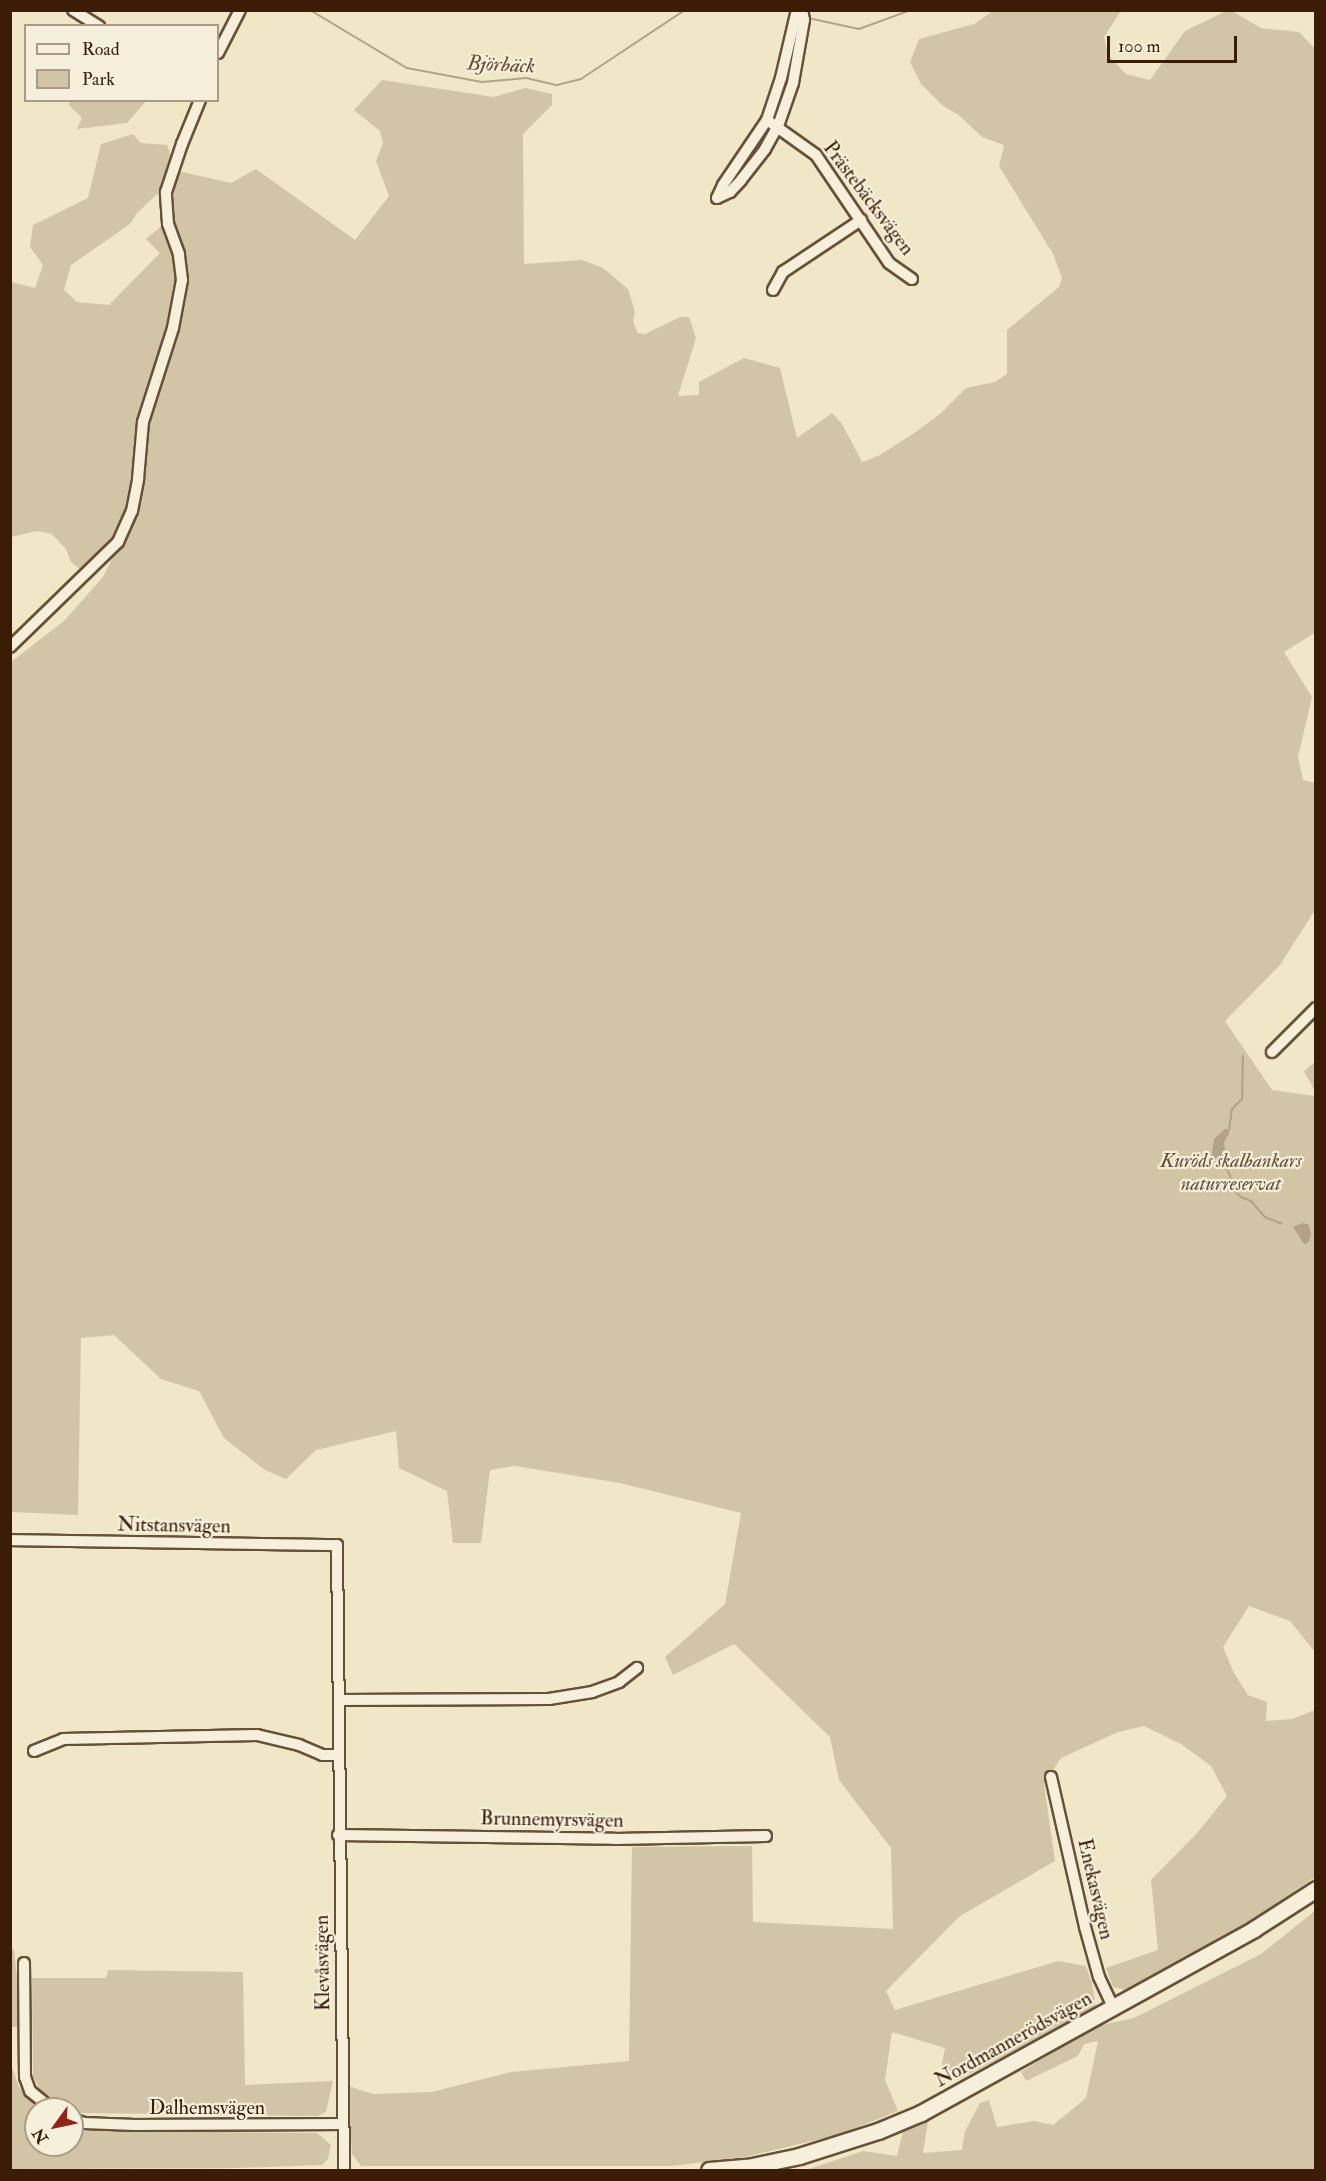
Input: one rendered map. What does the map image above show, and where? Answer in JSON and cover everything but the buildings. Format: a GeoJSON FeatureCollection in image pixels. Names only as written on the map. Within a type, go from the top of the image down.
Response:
{"type":"FeatureCollection","features":[{"type":"Feature","properties":{"kind":"main road","name":"Nordmannerödsvägen"},"geometry":{"type":"LineString","coordinates":[[709,2170],[747,2167],[800,2156],[878,2131],[962,2092],[1254,1929],[1316,1889]]}},
{"type":"Feature","properties":{"kind":"street"},"geometry":{"type":"LineString","coordinates":[[74,10],[96,24]]}},
{"type":"Feature","properties":{"kind":"street"},"geometry":{"type":"LineString","coordinates":[[219,51],[240,10]]}},
{"type":"Feature","properties":{"kind":"street"},"geometry":{"type":"LineString","coordinates":[[797,10],[781,78],[767,120],[723,185],[717,198],[730,192],[741,180],[778,126],[793,83],[804,20],[802,10]]}},
{"type":"Feature","properties":{"kind":"street"},"geometry":{"type":"LineString","coordinates":[[10,647],[118,542],[132,511],[138,478],[143,422],[173,328],[182,280],[180,254],[168,224],[166,192],[199,102]]}},
{"type":"Feature","properties":{"kind":"street","name":"Prästebäcksvägen"},"geometry":{"type":"LineString","coordinates":[[767,120],[816,155],[890,263],[912,279]]}},
{"type":"Feature","properties":{"kind":"street"},"geometry":{"type":"LineString","coordinates":[[773,290],[783,272],[861,220]]}},
{"type":"Feature","properties":{"kind":"street"},"geometry":{"type":"LineString","coordinates":[[1272,1052],[1316,1008]]}},
{"type":"Feature","properties":{"kind":"street","name":"Nitstansvägen"},"geometry":{"type":"LineString","coordinates":[[10,1540],[337,1545]]}},
{"type":"Feature","properties":{"kind":"street","name":"Klevåsvägen"},"geometry":{"type":"LineString","coordinates":[[337,1545],[340,1700],[338,1835],[344,2170]]}},
{"type":"Feature","properties":{"kind":"street"},"geometry":{"type":"LineString","coordinates":[[340,1700],[549,1699],[592,1692],[619,1682],[637,1668]]}},
{"type":"Feature","properties":{"kind":"street"},"geometry":{"type":"LineString","coordinates":[[34,1751],[63,1738],[257,1735],[299,1746],[322,1755],[338,1755]]}},
{"type":"Feature","properties":{"kind":"street","name":"Enekasvägen"},"geometry":{"type":"LineString","coordinates":[[1052,1777],[1085,1927],[1099,1977],[1113,2007]]}},
{"type":"Feature","properties":{"kind":"street","name":"Brunnemyrsvägen"},"geometry":{"type":"LineString","coordinates":[[338,1835],[615,1839],[766,1836]]}},
{"type":"Feature","properties":{"kind":"street"},"geometry":{"type":"LineString","coordinates":[[24,1963],[25,2077],[30,2091],[37,2097]]}},
{"type":"Feature","properties":{"kind":"street","name":"Dalhemsvägen"},"geometry":{"type":"LineString","coordinates":[[84,2123],[135,2125],[342,2124]]}},
{"type":"Feature","properties":{"kind":"green space","name":"Kuröds skalbankars naturreservat"},"geometry":{"type":"Polygon","coordinates":[[[993,11],[1121,11],[1104,37],[1108,55],[1126,74],[1150,80],[1185,31],[1226,11],[1232,11],[1261,28],[1299,32],[1316,50],[1316,632],[1284,652],[1312,697],[1298,757],[1303,780],[1315,783],[1315,910],[1280,965],[1225,1021],[1272,1090],[1315,1096],[1315,1652],[1290,1621],[1249,1606],[1223,1647],[1234,1673],[1248,1695],[1267,1702],[1266,1721],[1292,1719],[1315,1710],[1315,1877],[1239,1929],[1126,1990],[1113,1987],[1106,1968],[1158,1950],[1151,1880],[1198,1832],[1227,1796],[1211,1766],[1181,1744],[1144,1726],[1118,1732],[1061,1758],[1044,1784],[1055,1861],[960,1916],[886,1991],[895,2010],[1058,1961],[1086,1966],[1096,2008],[958,2080],[941,2069],[945,2048],[892,2032],[885,2080],[898,2111],[841,2134],[745,2157],[672,2166],[361,2166],[352,2154],[348,2086],[373,2094],[432,2092],[511,2072],[629,2061],[632,1847],[752,1846],[753,1922],[893,1929],[891,1848],[839,1780],[830,1737],[734,1644],[673,1675],[665,1657],[725,1604],[741,1513],[620,1483],[515,1466],[490,1470],[481,1543],[453,1543],[447,1491],[399,1468],[396,1431],[316,1450],[286,1479],[265,1470],[224,1438],[199,1391],[161,1379],[114,1335],[81,1338],[78,1515],[11,1512],[11,662],[64,621],[103,577],[119,545],[143,480],[148,423],[177,329],[187,282],[184,253],[172,224],[169,203],[178,171],[231,183],[256,169],[355,240],[389,196],[376,161],[383,143],[380,131],[354,110],[382,80],[494,97],[525,88],[552,94],[552,105],[523,134],[524,264],[582,260],[603,268],[628,289],[635,312],[633,322],[638,333],[645,334],[680,317],[689,317],[696,338],[678,396],[699,395],[699,382],[744,358],[780,368],[797,438],[832,413],[842,424],[862,462],[880,455],[917,431],[941,413],[966,388],[995,382],[1007,374],[1007,330],[1059,287],[1062,278],[1053,254],[999,166],[1004,145],[982,137],[960,116],[942,105],[921,84],[910,62],[919,39],[974,24],[993,11]]]}},
{"type":"Feature","properties":{"kind":"green space"},"geometry":{"type":"Polygon","coordinates":[[[70,102],[145,102],[127,123],[77,129],[82,118],[69,105],[70,102]]]}},
{"type":"Feature","properties":{"kind":"green space"},"geometry":{"type":"Polygon","coordinates":[[[133,134],[141,143],[167,145],[171,156],[157,194],[137,213],[130,224],[71,265],[64,290],[77,302],[109,305],[160,253],[146,239],[163,225],[172,249],[178,284],[174,307],[138,423],[129,501],[110,543],[82,571],[71,562],[66,549],[52,534],[37,531],[11,537],[11,282],[35,288],[43,265],[30,247],[33,225],[88,198],[101,144],[133,134]]]}},
{"type":"Feature","properties":{"kind":"green space"},"geometry":{"type":"Polygon","coordinates":[[[1315,1062],[1315,1091],[1304,1071],[1315,1062]]]}},
{"type":"Feature","properties":{"kind":"green space"},"geometry":{"type":"Polygon","coordinates":[[[1315,1911],[1315,2170],[806,2170],[863,2151],[897,2156],[903,2131],[928,2121],[923,2153],[962,2150],[965,2131],[980,2103],[989,2100],[997,2127],[1034,2121],[1053,2125],[1086,2098],[1098,2041],[1084,2044],[1078,2056],[1026,2081],[1021,2072],[1096,2026],[1134,2018],[1261,1954],[1315,1911]]]}},
{"type":"Feature","properties":{"kind":"green space"},"geometry":{"type":"Polygon","coordinates":[[[11,1949],[14,1950],[17,1978],[18,2027],[11,2027],[11,1949]]]}},
{"type":"Feature","properties":{"kind":"green space"},"geometry":{"type":"Polygon","coordinates":[[[108,1970],[243,1972],[245,2085],[333,2081],[326,2112],[318,2116],[84,2113],[84,2097],[50,2097],[40,2090],[33,2076],[32,1978],[106,1978],[108,1970]]]}},
{"type":"Feature","properties":{"kind":"green space"},"geometry":{"type":"Polygon","coordinates":[[[11,2064],[19,2087],[28,2097],[24,2097],[24,2157],[84,2157],[84,2128],[110,2131],[317,2133],[331,2145],[328,2159],[322,2165],[237,2168],[11,2169],[11,2064]]]}},
{"type":"Feature","properties":{"kind":"shaded area"},"geometry":{"type":"Polygon","coordinates":[[[1225,1129],[1229,1130],[1224,1142],[1226,1162],[1219,1163],[1212,1155],[1214,1139],[1225,1129]]]}},
{"type":"Feature","properties":{"kind":"shaded area"},"geometry":{"type":"Polygon","coordinates":[[[1303,1223],[1309,1225],[1311,1235],[1308,1243],[1304,1244],[1293,1227],[1303,1223]]]}},
{"type":"Feature","properties":{"kind":"waterway","name":"Björbäck"},"geometry":{"type":"LineString","coordinates":[[310,10],[407,68],[482,82],[526,78],[557,85],[581,79],[685,10]]}},
{"type":"Feature","properties":{"kind":"waterway","name":"Björbäck"},"geometry":{"type":"LineString","coordinates":[[808,18],[859,29],[911,10]]}},
{"type":"Feature","properties":{"kind":"waterway"},"geometry":{"type":"LineString","coordinates":[[1229,1130],[1232,1109],[1242,1099],[1243,1056]]}},
{"type":"Feature","properties":{"kind":"waterway"},"geometry":{"type":"LineString","coordinates":[[1223,1163],[1230,1175],[1231,1187],[1241,1197],[1251,1201],[1265,1217],[1282,1224]]}}]}
